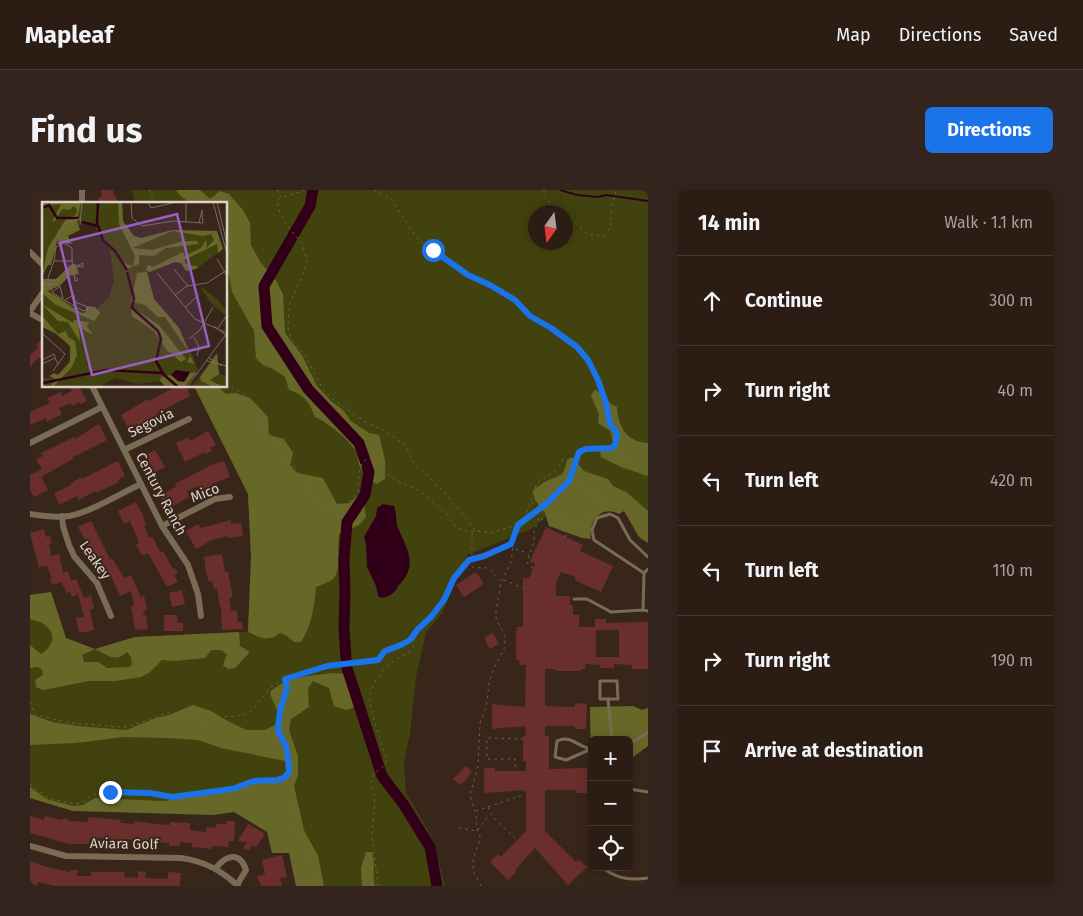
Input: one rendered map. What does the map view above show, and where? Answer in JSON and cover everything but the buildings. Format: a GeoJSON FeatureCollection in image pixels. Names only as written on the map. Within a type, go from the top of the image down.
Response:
{"type":"FeatureCollection","features":[{"type":"Feature","properties":{"kind":"street"},"geometry":{"type":"LineString","coordinates":[[30,252],[42,264]]}},
{"type":"Feature","properties":{"kind":"street"},"geometry":{"type":"LineString","coordinates":[[42,294],[30,312],[42,320]]}},
{"type":"Feature","properties":{"kind":"street","name":"Century Ranch"},"geometry":{"type":"LineString","coordinates":[[93,388],[162,526],[188,565],[198,594],[201,616]]}},
{"type":"Feature","properties":{"kind":"street"},"geometry":{"type":"LineString","coordinates":[[30,443],[102,407]]}},
{"type":"Feature","properties":{"kind":"street","name":"Segovia"},"geometry":{"type":"LineString","coordinates":[[124,450],[189,419]]}},
{"type":"Feature","properties":{"kind":"street"},"geometry":{"type":"LineString","coordinates":[[30,514],[69,516],[141,484]]}},
{"type":"Feature","properties":{"kind":"street","name":"Mico"},"geometry":{"type":"LineString","coordinates":[[162,526],[215,499],[230,497]]}},
{"type":"Feature","properties":{"kind":"street","name":"Leakey"},"geometry":{"type":"LineString","coordinates":[[62,516],[63,526],[74,556],[97,583],[111,616]]}},
{"type":"Feature","properties":{"kind":"street","name":"Aviara Golf"},"geometry":{"type":"LineString","coordinates":[[30,846],[66,856],[181,858],[197,860],[216,868],[238,885],[246,870],[244,864],[238,858],[231,857],[224,859],[216,868]]}},
{"type":"Feature","properties":{"kind":"lane"},"geometry":{"type":"LineString","coordinates":[[644,573],[594,540],[592,530],[597,518],[609,514],[618,518],[630,540],[648,557]]}},
{"type":"Feature","properties":{"kind":"lane"},"geometry":{"type":"LineString","coordinates":[[643,610],[644,573],[648,569]]}},
{"type":"Feature","properties":{"kind":"lane"},"geometry":{"type":"LineString","coordinates":[[574,599],[587,599],[610,612],[648,611]]}},
{"type":"Feature","properties":{"kind":"lane"},"geometry":{"type":"LineString","coordinates":[[600,680],[617,681],[618,699],[608,699],[600,699],[600,680]]}},
{"type":"Feature","properties":{"kind":"lane"},"geometry":{"type":"LineString","coordinates":[[608,699],[612,736]]}},
{"type":"Feature","properties":{"kind":"lane"},"geometry":{"type":"LineString","coordinates":[[633,741],[648,732]]}},
{"type":"Feature","properties":{"kind":"lane"},"geometry":{"type":"LineString","coordinates":[[560,739],[569,739],[591,750],[566,760],[555,756],[556,741],[560,739]]}},
{"type":"Feature","properties":{"kind":"lane"},"geometry":{"type":"LineString","coordinates":[[633,790],[648,792]]}},
{"type":"Feature","properties":{"kind":"lane"},"geometry":{"type":"LineString","coordinates":[[606,871],[626,880],[648,878]]}},
{"type":"Feature","properties":{"kind":"path"},"geometry":{"type":"LineString","coordinates":[[149,190],[154,202]]}},
{"type":"Feature","properties":{"kind":"path"},"geometry":{"type":"LineString","coordinates":[[277,190],[282,198]]}},
{"type":"Feature","properties":{"kind":"path"},"geometry":{"type":"LineString","coordinates":[[305,190],[282,198],[277,202],[278,209],[287,226],[302,243],[307,260],[288,310],[288,328],[291,338],[305,355],[323,390],[364,421],[385,430],[405,445],[414,463],[445,492],[455,507],[472,524],[474,528],[472,559]]}},
{"type":"Feature","properties":{"kind":"path"},"geometry":{"type":"LineString","coordinates":[[374,190],[391,199],[420,241],[468,275],[490,285],[518,302],[530,316],[551,328],[581,351],[602,388],[610,424],[617,433],[616,443],[612,448]]}},
{"type":"Feature","properties":{"kind":"path"},"geometry":{"type":"LineString","coordinates":[[544,190],[544,198],[553,205]]}},
{"type":"Feature","properties":{"kind":"path"},"geometry":{"type":"LineString","coordinates":[[573,221],[587,234],[604,236],[610,228],[616,190]]}},
{"type":"Feature","properties":{"kind":"path"},"geometry":{"type":"LineString","coordinates":[[228,384],[250,400],[259,424],[275,439],[287,459],[304,479],[310,495],[315,500],[335,508],[340,508],[347,504],[358,491],[359,473],[362,463],[368,458],[380,461],[393,479],[420,491],[447,514],[455,526],[473,532],[491,533],[518,525],[537,512],[569,481],[579,452],[586,449],[614,448],[633,469],[648,477]]}},
{"type":"Feature","properties":{"kind":"path"},"geometry":{"type":"LineString","coordinates":[[525,519],[537,483],[554,471],[566,456]]}},
{"type":"Feature","properties":{"kind":"path"},"geometry":{"type":"LineString","coordinates":[[569,481],[605,500],[609,514]]}},
{"type":"Feature","properties":{"kind":"path"},"geometry":{"type":"LineString","coordinates":[[531,502],[542,508]]}},
{"type":"Feature","properties":{"kind":"path"},"geometry":{"type":"LineString","coordinates":[[537,512],[543,520],[566,518],[571,524],[591,530]]}},
{"type":"Feature","properties":{"kind":"path"},"geometry":{"type":"LineString","coordinates":[[582,526],[590,515],[597,516]]}},
{"type":"Feature","properties":{"kind":"path"},"geometry":{"type":"LineString","coordinates":[[533,568],[528,564],[534,542],[534,532],[540,517]]}},
{"type":"Feature","properties":{"kind":"path"},"geometry":{"type":"LineString","coordinates":[[565,537],[571,524]]}},
{"type":"Feature","properties":{"kind":"path"},"geometry":{"type":"LineString","coordinates":[[30,702],[37,716],[61,719],[71,723],[127,727],[167,713],[204,721],[248,713],[270,688],[285,679],[327,666],[375,662],[385,651],[406,643],[440,607],[454,578],[467,562],[511,544],[518,525]]}},
{"type":"Feature","properties":{"kind":"path"},"geometry":{"type":"LineString","coordinates":[[481,886],[473,871],[473,858],[480,841],[476,812],[470,795],[478,766],[480,723],[487,702],[489,683],[493,670],[504,649],[505,636],[496,618],[502,581],[510,562],[513,548],[511,544]]}},
{"type":"Feature","properties":{"kind":"path"},"geometry":{"type":"LineString","coordinates":[[513,548],[530,554]]}},
{"type":"Feature","properties":{"kind":"path"},"geometry":{"type":"LineString","coordinates":[[467,562],[477,569],[484,567],[490,569],[502,581],[523,588]]}},
{"type":"Feature","properties":{"kind":"path"},"geometry":{"type":"LineString","coordinates":[[378,886],[372,835],[376,797],[371,782],[373,776],[385,765],[388,759],[381,745],[371,706],[370,694],[375,681],[390,664],[410,653],[415,639],[413,635]]}},
{"type":"Feature","properties":{"kind":"path"},"geometry":{"type":"LineString","coordinates":[[285,679],[287,688],[280,711],[278,731],[286,746],[290,779],[295,798],[294,824],[310,854],[316,886]]}},
{"type":"Feature","properties":{"kind":"path"},"geometry":{"type":"LineString","coordinates":[[515,767],[515,759],[487,759],[487,738],[523,739]]}},
{"type":"Feature","properties":{"kind":"path"},"geometry":{"type":"LineString","coordinates":[[284,778],[289,772]]}},
{"type":"Feature","properties":{"kind":"path"},"geometry":{"type":"LineString","coordinates":[[30,784],[48,798],[74,804],[82,803],[98,793],[144,792],[172,797],[232,789],[254,781],[290,779]]}},
{"type":"Feature","properties":{"kind":"path"},"geometry":{"type":"LineString","coordinates":[[476,812],[488,806],[520,796],[526,790]]}},
{"type":"Feature","properties":{"kind":"path"},"geometry":{"type":"LineString","coordinates":[[488,806],[491,813],[517,840]]}},
{"type":"Feature","properties":{"kind":"path"},"geometry":{"type":"LineString","coordinates":[[478,831],[491,813]]}},
{"type":"Feature","properties":{"kind":"path"},"geometry":{"type":"LineString","coordinates":[[459,828],[478,831]]}},
{"type":"Feature","properties":{"kind":"shaded area"},"geometry":{"type":"Polygon","coordinates":[[[132,190],[648,190],[648,528],[615,496],[551,513],[531,529],[467,555],[442,613],[426,633],[416,677],[410,734],[404,761],[406,793],[433,839],[445,886],[298,886],[282,783],[164,801],[108,799],[73,811],[30,798],[30,595],[51,592],[66,638],[95,649],[135,637],[248,632],[251,557],[248,494],[195,388],[228,388],[228,202],[135,202],[132,190]]]}},
{"type":"Feature","properties":{"kind":"shaded area"},"geometry":{"type":"Polygon","coordinates":[[[176,190],[200,190],[210,199],[220,191],[229,194],[243,210],[250,223],[251,245],[261,263],[275,279],[283,294],[285,333],[302,355],[317,386],[331,401],[343,410],[351,421],[369,433],[379,435],[385,460],[385,479],[377,484],[372,482],[360,467],[354,448],[332,427],[315,417],[306,400],[299,394],[289,390],[285,377],[263,365],[256,358],[254,331],[232,292],[228,274],[228,202],[192,202],[181,196],[176,190]]]}},
{"type":"Feature","properties":{"kind":"shaded area"},"geometry":{"type":"Polygon","coordinates":[[[195,388],[219,388],[226,394],[236,393],[250,398],[268,417],[269,435],[284,439],[293,453],[290,465],[297,473],[323,478],[337,504],[349,503],[357,496],[364,503],[366,517],[359,525],[339,534],[336,574],[330,581],[316,587],[312,616],[301,642],[294,642],[280,633],[272,638],[268,638],[248,632],[251,557],[248,494],[195,388]]]}},
{"type":"Feature","properties":{"kind":"shaded area"},"geometry":{"type":"Polygon","coordinates":[[[595,389],[617,407],[619,421],[625,432],[634,440],[648,443],[648,476],[621,467],[601,457],[600,451],[613,451],[613,442],[610,431],[598,423],[599,414],[591,396],[595,389]]]}},
{"type":"Feature","properties":{"kind":"shaded area"},"geometry":{"type":"Polygon","coordinates":[[[572,457],[584,471],[608,479],[613,486],[626,492],[648,511],[648,543],[639,537],[624,511],[619,514],[607,511],[597,516],[592,527],[591,539],[582,538],[549,526],[545,513],[535,500],[533,490],[561,475],[567,460],[572,457]]]}},
{"type":"Feature","properties":{"kind":"shaded area"},"geometry":{"type":"Polygon","coordinates":[[[383,504],[394,506],[397,525],[408,552],[410,564],[406,576],[396,590],[390,596],[381,598],[378,596],[376,586],[367,567],[364,537],[376,516],[377,508],[383,504]]]}},
{"type":"Feature","properties":{"kind":"shaded area"},"geometry":{"type":"Polygon","coordinates":[[[51,592],[66,638],[95,649],[135,637],[239,632],[240,646],[250,652],[235,668],[228,669],[223,665],[227,654],[221,650],[211,650],[205,658],[174,661],[162,660],[150,672],[141,677],[116,681],[89,681],[43,690],[36,687],[35,680],[43,675],[42,670],[38,667],[30,668],[30,645],[41,654],[51,644],[52,637],[49,629],[44,624],[30,619],[30,595],[51,592]],[[95,649],[82,655],[84,662],[99,662],[107,668],[129,667],[132,665],[131,657],[127,652],[119,657],[111,657],[95,649]]]}},
{"type":"Feature","properties":{"kind":"shaded area"},"geometry":{"type":"Polygon","coordinates":[[[333,673],[346,674],[351,686],[355,707],[346,710],[334,706],[329,688],[313,681],[308,688],[309,707],[291,719],[289,730],[298,756],[298,776],[294,786],[304,830],[318,856],[324,886],[296,886],[289,853],[272,853],[267,832],[234,812],[214,815],[73,811],[30,798],[30,787],[47,799],[73,806],[83,805],[95,798],[164,801],[237,789],[253,782],[287,776],[288,769],[285,761],[221,748],[198,740],[124,737],[76,743],[30,745],[30,714],[52,722],[126,730],[193,705],[211,711],[246,730],[265,730],[281,722],[270,692],[292,680],[333,673]]]}},
{"type":"Feature","properties":{"kind":"shaded area"},"geometry":{"type":"Polygon","coordinates":[[[633,706],[642,710],[648,708],[648,746],[633,757],[633,736],[591,736],[590,707],[633,706]]]}},
{"type":"Feature","properties":{"kind":"shaded area"},"geometry":{"type":"Polygon","coordinates":[[[366,852],[372,852],[375,886],[362,886],[361,868],[366,852]]]}},
{"type":"Feature","properties":{"kind":"waterway"},"geometry":{"type":"LineString","coordinates":[[313,190],[310,206],[264,286],[267,326],[308,389],[359,443],[369,472],[365,495],[347,522],[344,559],[346,659]]}},
{"type":"Feature","properties":{"kind":"waterway"},"geometry":{"type":"LineString","coordinates":[[560,190],[577,195],[598,197],[606,195],[648,201]]}},
{"type":"Feature","properties":{"kind":"waterway"},"geometry":{"type":"LineString","coordinates":[[347,668],[382,776],[404,805],[430,847],[437,886]]}},
{"type":"Feature","properties":{"kind":"route"},"geometry":{"type":"LineString","coordinates":[[110,792],[144,792],[172,797],[232,789],[254,781],[284,778],[290,768],[286,746],[278,731],[278,727],[281,704],[287,688],[285,679],[327,666],[375,662],[387,649],[406,643],[440,607],[460,568],[472,559],[479,558],[511,544],[518,525],[538,511],[569,481],[576,456],[579,452],[586,449],[612,448],[616,443],[617,433],[610,424],[602,388],[588,360],[581,351],[566,338],[530,316],[518,302],[490,285],[468,275],[433,250]]}}]}
